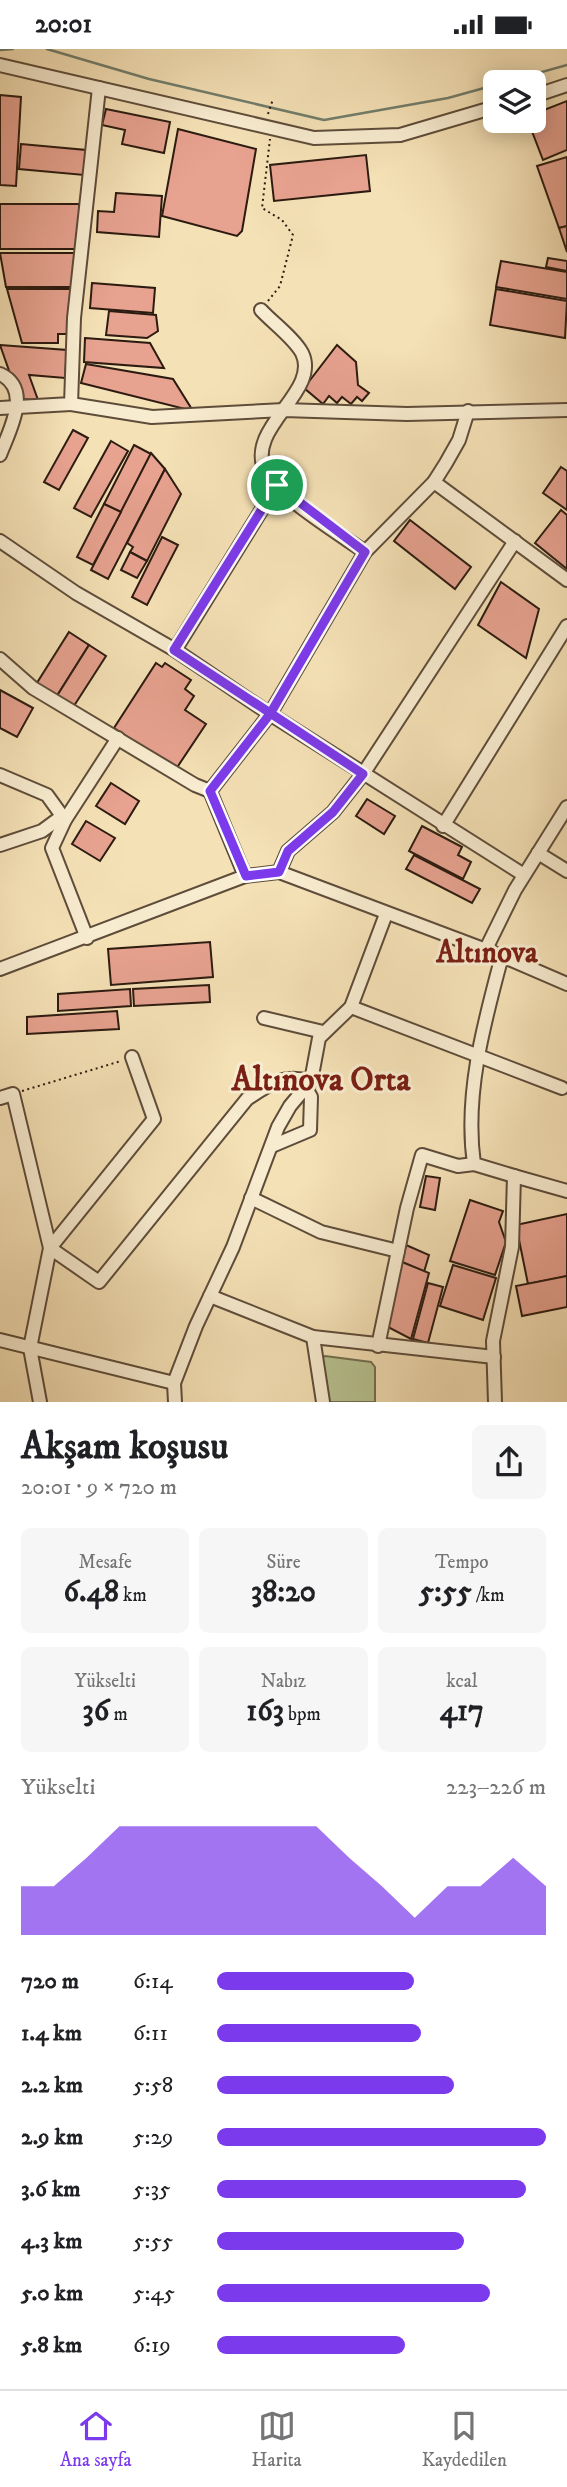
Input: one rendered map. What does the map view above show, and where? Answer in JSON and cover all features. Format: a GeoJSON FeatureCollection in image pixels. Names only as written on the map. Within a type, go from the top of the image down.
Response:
{"type":"FeatureCollection","features":[{"type":"Feature","properties":{"kind":"street"},"geometry":{"type":"LineString","coordinates":[[0,65],[314,138],[400,135],[483,111]]}},
{"type":"Feature","properties":{"kind":"street"},"geometry":{"type":"LineString","coordinates":[[546,92],[567,85]]}},
{"type":"Feature","properties":{"kind":"street"},"geometry":{"type":"LineString","coordinates":[[71,404],[75,318],[99,88]]}},
{"type":"Feature","properties":{"kind":"street"},"geometry":{"type":"LineString","coordinates":[[261,310],[302,354],[302,374],[284,410],[266,434],[261,453],[265,472],[277,485],[365,552]]}},
{"type":"Feature","properties":{"kind":"street"},"geometry":{"type":"LineString","coordinates":[[0,374],[12,383],[18,407],[0,455]]}},
{"type":"Feature","properties":{"kind":"street"},"geometry":{"type":"LineString","coordinates":[[0,408],[71,404],[152,417],[284,410],[407,414],[567,410]]}},
{"type":"Feature","properties":{"kind":"street"},"geometry":{"type":"LineString","coordinates":[[210,791],[270,714],[365,552],[434,482],[460,440],[468,411]]}},
{"type":"Feature","properties":{"kind":"street"},"geometry":{"type":"LineString","coordinates":[[434,482],[567,580]]}},
{"type":"Feature","properties":{"kind":"street"},"geometry":{"type":"LineString","coordinates":[[174,650],[277,485]]}},
{"type":"Feature","properties":{"kind":"street"},"geometry":{"type":"LineString","coordinates":[[0,541],[76,593],[174,650],[443,826],[524,875]]}},
{"type":"Feature","properties":{"kind":"street"},"geometry":{"type":"LineString","coordinates":[[279,872],[288,851],[333,812],[363,774],[515,541]]}},
{"type":"Feature","properties":{"kind":"street"},"geometry":{"type":"LineString","coordinates":[[443,826],[567,626]]}},
{"type":"Feature","properties":{"kind":"street"},"geometry":{"type":"LineString","coordinates":[[0,659],[33,688],[195,785],[210,791],[246,876]]}},
{"type":"Feature","properties":{"kind":"street"},"geometry":{"type":"LineString","coordinates":[[87,938],[52,848],[63,818],[118,737]]}},
{"type":"Feature","properties":{"kind":"street"},"geometry":{"type":"LineString","coordinates":[[0,775],[47,795],[63,818]]}},
{"type":"Feature","properties":{"kind":"street"},"geometry":{"type":"LineString","coordinates":[[485,951],[524,875],[567,807]]}},
{"type":"Feature","properties":{"kind":"street"},"geometry":{"type":"LineString","coordinates":[[0,845],[42,831],[63,818]]}},
{"type":"Feature","properties":{"kind":"street"},"geometry":{"type":"LineString","coordinates":[[538,853],[567,871]]}},
{"type":"Feature","properties":{"kind":"street"},"geometry":{"type":"LineString","coordinates":[[0,969],[246,876],[279,872],[502,956],[567,984]]}},
{"type":"Feature","properties":{"kind":"street"},"geometry":{"type":"LineString","coordinates":[[272,1146],[310,1130],[309,1086],[323,1033],[351,1007],[386,914]]}},
{"type":"Feature","properties":{"kind":"street"},"geometry":{"type":"LineString","coordinates":[[474,1164],[471,1142],[479,1054],[485,1018],[502,956]]}},
{"type":"Feature","properties":{"kind":"street"},"geometry":{"type":"LineString","coordinates":[[351,1007],[562,1088]]}},
{"type":"Feature","properties":{"kind":"street"},"geometry":{"type":"LineString","coordinates":[[264,1018],[323,1033]]}},
{"type":"Feature","properties":{"kind":"street"},"geometry":{"type":"LineString","coordinates":[[50,1248],[154,1119],[132,1058]]}},
{"type":"Feature","properties":{"kind":"street"},"geometry":{"type":"LineString","coordinates":[[50,1248],[99,1282],[247,1099],[270,1084],[290,1077],[309,1086]]}},
{"type":"Feature","properties":{"kind":"street"},"geometry":{"type":"LineString","coordinates":[[175,1402],[174,1383],[272,1146],[290,1106],[309,1086]]}},
{"type":"Feature","properties":{"kind":"street"},"geometry":{"type":"LineString","coordinates":[[6,1096],[50,1248],[30,1348],[40,1402]]}},
{"type":"Feature","properties":{"kind":"street"},"geometry":{"type":"LineString","coordinates":[[378,1346],[422,1155],[458,1165],[474,1164],[567,1191]]}},
{"type":"Feature","properties":{"kind":"street"},"geometry":{"type":"LineString","coordinates":[[495,1402],[493,1341],[512,1247],[514,1176]]}},
{"type":"Feature","properties":{"kind":"street"},"geometry":{"type":"LineString","coordinates":[[251,1198],[321,1232],[398,1251]]}},
{"type":"Feature","properties":{"kind":"street"},"geometry":{"type":"LineString","coordinates":[[210,1296],[313,1337],[494,1357]]}},
{"type":"Feature","properties":{"kind":"street"},"geometry":{"type":"LineString","coordinates":[[313,1337],[323,1402]]}},
{"type":"Feature","properties":{"kind":"street"},"geometry":{"type":"LineString","coordinates":[[0,1340],[174,1383]]}},
{"type":"Feature","properties":{"kind":"path"},"geometry":{"type":"LineString","coordinates":[[268,114],[273,100]]}},
{"type":"Feature","properties":{"kind":"path"},"geometry":{"type":"LineString","coordinates":[[261,310],[280,286],[293,235],[282,220],[262,208],[271,128]]}},
{"type":"Feature","properties":{"kind":"path"},"geometry":{"type":"LineString","coordinates":[[6,1096],[132,1058]]}},
{"type":"Feature","properties":{"kind":"green space"},"geometry":{"type":"Polygon","coordinates":[[[325,1356],[371,1362],[375,1367],[375,1402],[329,1402],[322,1358],[325,1356]]]}},
{"type":"Feature","properties":{"kind":"building"},"geometry":{"type":"Polygon","coordinates":[[[0,95],[21,97],[16,186],[0,185],[0,95]]]}},
{"type":"Feature","properties":{"kind":"building"},"geometry":{"type":"Polygon","coordinates":[[[567,101],[567,150],[543,160],[533,133],[546,133],[546,109],[567,101]]]}},
{"type":"Feature","properties":{"kind":"building"},"geometry":{"type":"Polygon","coordinates":[[[106,109],[170,122],[164,153],[122,144],[125,130],[102,125],[106,109]]]}},
{"type":"Feature","properties":{"kind":"building"},"geometry":{"type":"Polygon","coordinates":[[[178,129],[256,149],[242,231],[237,236],[162,216],[178,129]]]}},
{"type":"Feature","properties":{"kind":"building"},"geometry":{"type":"Polygon","coordinates":[[[21,144],[86,150],[84,175],[19,169],[21,144]]]}},
{"type":"Feature","properties":{"kind":"building"},"geometry":{"type":"Polygon","coordinates":[[[366,155],[370,191],[274,201],[270,165],[366,155]]]}},
{"type":"Feature","properties":{"kind":"building"},"geometry":{"type":"Polygon","coordinates":[[[567,157],[567,226],[559,228],[537,166],[567,157]]]}},
{"type":"Feature","properties":{"kind":"building"},"geometry":{"type":"Polygon","coordinates":[[[116,193],[162,196],[159,237],[97,232],[98,211],[114,212],[116,193]]]}},
{"type":"Feature","properties":{"kind":"building"},"geometry":{"type":"Polygon","coordinates":[[[0,204],[79,204],[79,249],[0,249],[0,204]]]}},
{"type":"Feature","properties":{"kind":"building"},"geometry":{"type":"Polygon","coordinates":[[[567,226],[567,252],[559,228],[567,226]]]}},
{"type":"Feature","properties":{"kind":"building"},"geometry":{"type":"Polygon","coordinates":[[[0,253],[76,253],[76,287],[6,287],[0,253]]]}},
{"type":"Feature","properties":{"kind":"building"},"geometry":{"type":"Polygon","coordinates":[[[548,258],[567,261],[567,271],[546,267],[548,258]]]}},
{"type":"Feature","properties":{"kind":"building"},"geometry":{"type":"Polygon","coordinates":[[[501,261],[567,272],[567,299],[496,287],[501,261]]]}},
{"type":"Feature","properties":{"kind":"building"},"geometry":{"type":"Polygon","coordinates":[[[92,283],[155,288],[153,313],[90,308],[92,283]]]}},
{"type":"Feature","properties":{"kind":"building"},"geometry":{"type":"Polygon","coordinates":[[[7,289],[74,289],[68,334],[58,334],[58,343],[22,343],[7,289]]]}},
{"type":"Feature","properties":{"kind":"building"},"geometry":{"type":"Polygon","coordinates":[[[496,289],[567,301],[565,338],[490,325],[496,289]]]}},
{"type":"Feature","properties":{"kind":"building"},"geometry":{"type":"Polygon","coordinates":[[[109,311],[156,315],[158,331],[147,338],[106,335],[109,311]]]}},
{"type":"Feature","properties":{"kind":"building"},"geometry":{"type":"Polygon","coordinates":[[[85,338],[150,343],[164,368],[84,362],[85,338]]]}},
{"type":"Feature","properties":{"kind":"building"},"geometry":{"type":"Polygon","coordinates":[[[0,345],[67,350],[65,378],[29,375],[38,400],[19,399],[0,345]]]}},
{"type":"Feature","properties":{"kind":"building"},"geometry":{"type":"Polygon","coordinates":[[[337,345],[356,362],[358,385],[369,393],[362,401],[357,397],[351,404],[342,397],[337,403],[329,396],[323,404],[304,388],[337,345]]]}},
{"type":"Feature","properties":{"kind":"building"},"geometry":{"type":"Polygon","coordinates":[[[86,364],[173,379],[193,411],[81,383],[86,364]]]}},
{"type":"Feature","properties":{"kind":"building"},"geometry":{"type":"Polygon","coordinates":[[[73,430],[88,438],[59,490],[44,482],[73,430]]]}},
{"type":"Feature","properties":{"kind":"building"},"geometry":{"type":"Polygon","coordinates":[[[111,441],[128,451],[91,517],[74,508],[111,441]]]}},
{"type":"Feature","properties":{"kind":"building"},"geometry":{"type":"Polygon","coordinates":[[[134,445],[151,454],[121,512],[104,504],[134,445]]]}},
{"type":"Feature","properties":{"kind":"building"},"geometry":{"type":"Polygon","coordinates":[[[151,453],[165,469],[108,579],[91,570],[151,453]]]}},
{"type":"Feature","properties":{"kind":"building"},"geometry":{"type":"Polygon","coordinates":[[[561,467],[567,471],[567,510],[543,493],[561,467]]]}},
{"type":"Feature","properties":{"kind":"building"},"geometry":{"type":"Polygon","coordinates":[[[165,469],[181,494],[147,561],[130,552],[133,547],[127,543],[165,469]]]}},
{"type":"Feature","properties":{"kind":"building"},"geometry":{"type":"Polygon","coordinates":[[[104,504],[121,512],[93,565],[77,557],[104,504]]]}},
{"type":"Feature","properties":{"kind":"building"},"geometry":{"type":"Polygon","coordinates":[[[561,510],[567,515],[567,569],[535,543],[561,510]]]}},
{"type":"Feature","properties":{"kind":"building"},"geometry":{"type":"Polygon","coordinates":[[[410,520],[471,567],[455,589],[394,541],[410,520]]]}},
{"type":"Feature","properties":{"kind":"building"},"geometry":{"type":"Polygon","coordinates":[[[162,537],[178,545],[147,605],[132,597],[162,537]]]}},
{"type":"Feature","properties":{"kind":"building"},"geometry":{"type":"Polygon","coordinates":[[[130,552],[147,561],[137,578],[121,570],[130,552]]]}},
{"type":"Feature","properties":{"kind":"building"},"geometry":{"type":"Polygon","coordinates":[[[501,582],[539,609],[526,658],[478,625],[501,582]]]}},
{"type":"Feature","properties":{"kind":"building"},"geometry":{"type":"Polygon","coordinates":[[[69,632],[89,645],[55,699],[35,686],[69,632]]]}},
{"type":"Feature","properties":{"kind":"building"},"geometry":{"type":"Polygon","coordinates":[[[89,645],[106,656],[72,709],[55,699],[89,645]]]}},
{"type":"Feature","properties":{"kind":"building"},"geometry":{"type":"Polygon","coordinates":[[[156,663],[162,667],[165,663],[191,680],[185,689],[194,696],[185,710],[206,724],[176,769],[114,728],[156,663]]]}},
{"type":"Feature","properties":{"kind":"building"},"geometry":{"type":"Polygon","coordinates":[[[0,690],[33,708],[17,737],[0,728],[0,690]]]}},
{"type":"Feature","properties":{"kind":"building"},"geometry":{"type":"Polygon","coordinates":[[[111,783],[139,801],[125,824],[96,806],[111,783]]]}},
{"type":"Feature","properties":{"kind":"building"},"geometry":{"type":"Polygon","coordinates":[[[367,799],[395,816],[384,834],[356,816],[367,799]]]}},
{"type":"Feature","properties":{"kind":"building"},"geometry":{"type":"Polygon","coordinates":[[[86,821],[115,838],[100,861],[72,844],[86,821]]]}},
{"type":"Feature","properties":{"kind":"building"},"geometry":{"type":"Polygon","coordinates":[[[422,826],[462,847],[458,855],[471,862],[463,879],[409,851],[422,826]]]}},
{"type":"Feature","properties":{"kind":"building"},"geometry":{"type":"Polygon","coordinates":[[[414,855],[480,889],[472,903],[406,869],[414,855]]]}},
{"type":"Feature","properties":{"kind":"building"},"geometry":{"type":"Polygon","coordinates":[[[210,942],[213,977],[111,985],[108,949],[210,942]]]}},
{"type":"Feature","properties":{"kind":"building"},"geometry":{"type":"Polygon","coordinates":[[[209,985],[210,1002],[134,1006],[133,989],[209,985]]]}},
{"type":"Feature","properties":{"kind":"building"},"geometry":{"type":"Polygon","coordinates":[[[130,989],[131,1006],[58,1011],[58,994],[130,989]]]}},
{"type":"Feature","properties":{"kind":"building"},"geometry":{"type":"Polygon","coordinates":[[[117,1011],[119,1029],[27,1034],[27,1017],[117,1011]]]}},
{"type":"Feature","properties":{"kind":"building"},"geometry":{"type":"Polygon","coordinates":[[[426,1176],[440,1178],[435,1210],[420,1207],[426,1176]]]}},
{"type":"Feature","properties":{"kind":"building"},"geometry":{"type":"Polygon","coordinates":[[[470,1200],[503,1211],[499,1222],[506,1242],[495,1275],[450,1261],[470,1200]]]}},
{"type":"Feature","properties":{"kind":"building"},"geometry":{"type":"Polygon","coordinates":[[[567,1214],[567,1276],[528,1284],[516,1225],[567,1214]]]}},
{"type":"Feature","properties":{"kind":"building"},"geometry":{"type":"Polygon","coordinates":[[[406,1245],[429,1255],[424,1272],[402,1262],[406,1245]]]}},
{"type":"Feature","properties":{"kind":"building"},"geometry":{"type":"Polygon","coordinates":[[[402,1262],[429,1273],[411,1339],[386,1326],[402,1262]]]}},
{"type":"Feature","properties":{"kind":"building"},"geometry":{"type":"Polygon","coordinates":[[[453,1265],[496,1278],[483,1320],[440,1306],[453,1265]]]}},
{"type":"Feature","properties":{"kind":"building"},"geometry":{"type":"Polygon","coordinates":[[[567,1276],[567,1307],[522,1316],[516,1286],[567,1276]]]}},
{"type":"Feature","properties":{"kind":"building"},"geometry":{"type":"Polygon","coordinates":[[[428,1283],[443,1287],[428,1343],[413,1339],[428,1283]]]}},
{"type":"Feature","properties":{"kind":"waterway"},"geometry":{"type":"LineString","coordinates":[[0,50],[13,49]]}},
{"type":"Feature","properties":{"kind":"waterway"},"geometry":{"type":"LineString","coordinates":[[47,49],[149,79],[324,120],[448,98],[483,88]]}},
{"type":"Feature","properties":{"kind":"waterway"},"geometry":{"type":"LineString","coordinates":[[546,71],[567,65]]}},
{"type":"Feature","properties":{"kind":"district","name":"Altınova"},"geometry":{"type":"Point","coordinates":[487,953]}},
{"type":"Feature","properties":{"kind":"district","name":"Altınova Orta"},"geometry":{"type":"Point","coordinates":[321,1080]}},
{"type":"Feature","properties":{"kind":"route"},"geometry":{"type":"LineString","coordinates":[[277,485],[174,650],[270,714],[363,774],[333,812],[288,851],[279,872],[246,876],[210,791],[270,714],[365,552],[284,493],[277,485]]}}]}
